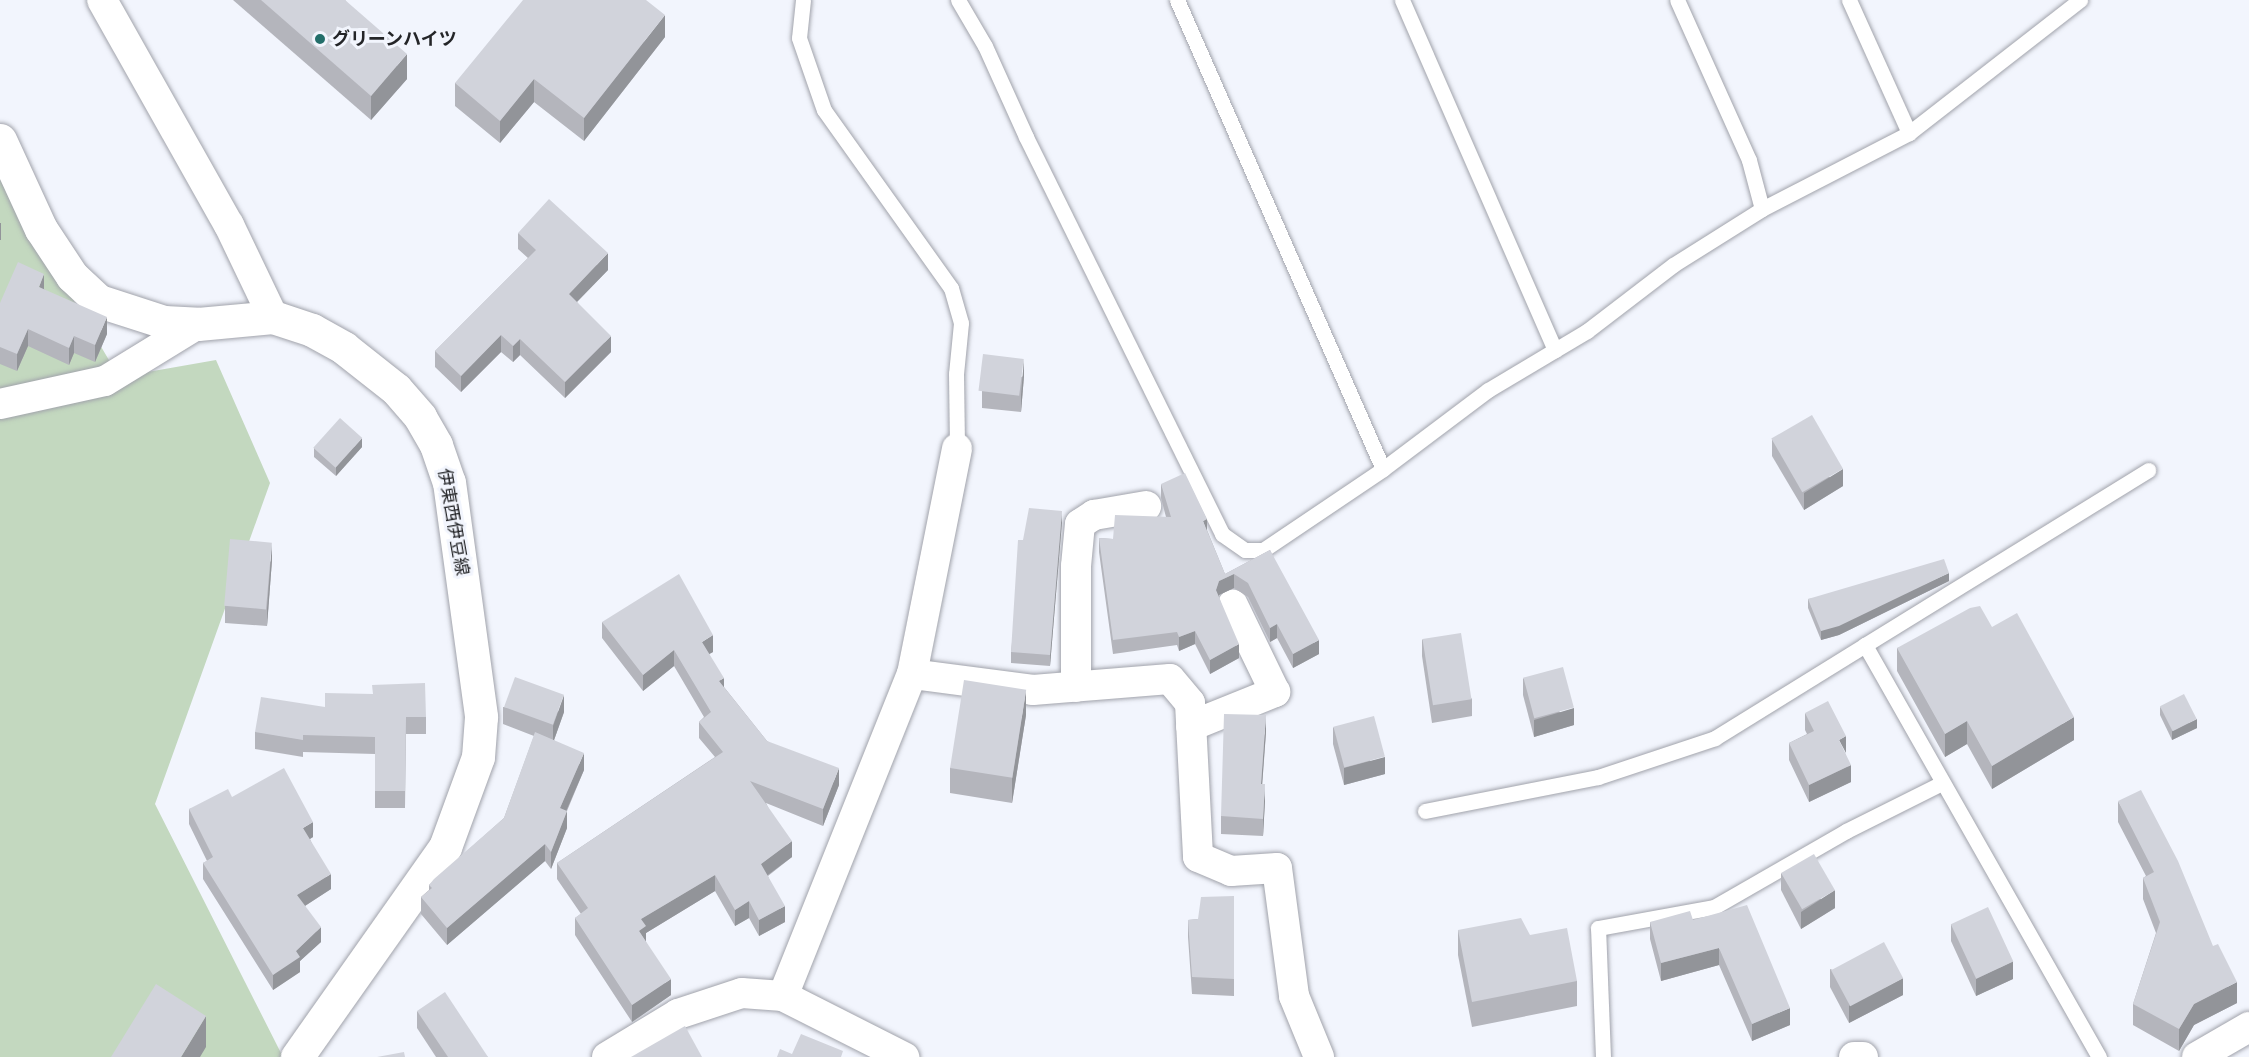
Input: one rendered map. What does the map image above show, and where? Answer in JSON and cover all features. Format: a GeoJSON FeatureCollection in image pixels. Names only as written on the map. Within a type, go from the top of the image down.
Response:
{"type":"FeatureCollection","features":[{"type":"Feature","properties":{"kind":"main road","name":"伊東西伊豆線"},"geometry":{"type":"LineString","coordinates":[[0,140],[41,229],[72,276],[99,301],[132,315],[198,324],[273,317],[312,330],[371,368],[420,417],[436,445],[449,482],[481,717],[478,757],[445,847],[301,1055]]}},
{"type":"Feature","properties":{"kind":"street"},"geometry":{"type":"LineString","coordinates":[[102,0],[229,225],[273,317]]}},
{"type":"Feature","properties":{"kind":"street"},"geometry":{"type":"LineString","coordinates":[[0,404],[105,381],[198,324]]}},
{"type":"Feature","properties":{"kind":"street"},"geometry":{"type":"LineString","coordinates":[[783,996],[912,674],[957,448]]}},
{"type":"Feature","properties":{"kind":"street"},"geometry":{"type":"LineString","coordinates":[[1076,687],[1076,566],[1080,524],[1094,515],[1146,506]]}},
{"type":"Feature","properties":{"kind":"street"},"geometry":{"type":"LineString","coordinates":[[1191,726],[1275,692],[1233,605]]}},
{"type":"Feature","properties":{"kind":"street"},"geometry":{"type":"LineString","coordinates":[[912,674],[1033,690],[1170,679],[1190,703],[1198,857],[1231,871],[1277,868],[1294,996],[1319,1057]]}},
{"type":"Feature","properties":{"kind":"street"},"geometry":{"type":"LineString","coordinates":[[607,1057],[678,1014],[742,993],[783,996],[904,1057]]}},
{"type":"Feature","properties":{"kind":"street"},"geometry":{"type":"LineString","coordinates":[[2197,1057],[2249,1027]]}},
{"type":"Feature","properties":{"kind":"street"},"geometry":{"type":"LineString","coordinates":[[1854,1057],[1863,1057]]}},
{"type":"Feature","properties":{"kind":"lane"},"geometry":{"type":"LineString","coordinates":[[803,0],[799,38],[824,110],[951,288],[961,323],[956,375],[957,448]]}},
{"type":"Feature","properties":{"kind":"lane"},"geometry":{"type":"LineString","coordinates":[[958,0],[986,46],[1026,137],[1222,534],[1245,550],[1263,550],[1383,469],[1488,390],[1587,331],[1672,265],[1762,209],[1910,133],[2081,0]]}},
{"type":"Feature","properties":{"kind":"lane"},"geometry":{"type":"LineString","coordinates":[[1177,0],[1383,469]]}},
{"type":"Feature","properties":{"kind":"lane"},"geometry":{"type":"LineString","coordinates":[[1402,0],[1555,350]]}},
{"type":"Feature","properties":{"kind":"lane"},"geometry":{"type":"LineString","coordinates":[[1677,0],[1749,160],[1762,209]]}},
{"type":"Feature","properties":{"kind":"lane"},"geometry":{"type":"LineString","coordinates":[[1849,0],[1910,133]]}},
{"type":"Feature","properties":{"kind":"lane"},"geometry":{"type":"LineString","coordinates":[[1425,811],[1598,777],[1715,738],[2148,470]]}},
{"type":"Feature","properties":{"kind":"lane"},"geometry":{"type":"LineString","coordinates":[[1865,645],[2098,1057]]}},
{"type":"Feature","properties":{"kind":"lane"},"geometry":{"type":"LineString","coordinates":[[1603,1057],[1598,928],[1714,907],[1846,831],[1942,783]]}},
{"type":"Feature","properties":{"kind":"green space"},"geometry":{"type":"Polygon","coordinates":[[[0,176],[119,377],[216,360],[270,483],[155,804],[283,1057],[0,1057],[0,176]]]}},
{"type":"Feature","properties":{"kind":"building"},"geometry":{"type":"Polygon","coordinates":[[[261,0],[345,0],[407,54],[371,96],[261,0]]]}},
{"type":"Feature","properties":{"kind":"building"},"geometry":{"type":"Polygon","coordinates":[[[523,0],[646,0],[665,15],[584,118],[534,79],[500,121],[455,83],[523,0]]]}},
{"type":"Feature","properties":{"kind":"building"},"geometry":{"type":"Polygon","coordinates":[[[549,199],[608,253],[569,294],[611,336],[565,382],[520,339],[513,346],[501,335],[461,376],[435,351],[536,250],[518,233],[549,199]]]}},
{"type":"Feature","properties":{"kind":"building"},"geometry":{"type":"Polygon","coordinates":[[[18,262],[44,274],[39,287],[107,317],[95,345],[74,336],[69,348],[28,329],[17,354],[0,347],[0,303],[18,262]]]}},
{"type":"Feature","properties":{"kind":"building"},"geometry":{"type":"Polygon","coordinates":[[[983,354],[1024,359],[1019,396],[978,391],[983,354]]]}},
{"type":"Feature","properties":{"kind":"building"},"geometry":{"type":"Polygon","coordinates":[[[1812,415],[1843,469],[1802,492],[1771,438],[1812,415]]]}},
{"type":"Feature","properties":{"kind":"building"},"geometry":{"type":"Polygon","coordinates":[[[340,418],[362,438],[336,468],[313,448],[340,418]]]}},
{"type":"Feature","properties":{"kind":"building"},"geometry":{"type":"Polygon","coordinates":[[[1185,473],[1207,519],[1203,521],[1225,574],[1270,550],[1319,640],[1293,654],[1277,624],[1270,628],[1248,583],[1234,574],[1219,581],[1216,590],[1239,644],[1210,660],[1195,631],[1179,637],[1177,632],[1113,640],[1099,538],[1113,539],[1115,515],[1171,517],[1161,484],[1185,473]]]}},
{"type":"Feature","properties":{"kind":"building"},"geometry":{"type":"Polygon","coordinates":[[[1029,508],[1062,511],[1050,655],[1011,652],[1018,540],[1023,540],[1029,508]]]}},
{"type":"Feature","properties":{"kind":"building"},"geometry":{"type":"Polygon","coordinates":[[[230,539],[272,543],[266,609],[224,606],[230,539]]]}},
{"type":"Feature","properties":{"kind":"building"},"geometry":{"type":"Polygon","coordinates":[[[1944,559],[1949,573],[1839,626],[1821,631],[1808,599],[1944,559]]]}},
{"type":"Feature","properties":{"kind":"building"},"geometry":{"type":"Polygon","coordinates":[[[679,574],[713,635],[702,642],[724,678],[719,681],[767,741],[839,768],[823,809],[750,781],[792,841],[761,864],[785,906],[759,920],[749,901],[735,910],[715,875],[641,919],[646,926],[639,931],[671,979],[632,1005],[575,918],[588,908],[557,863],[723,752],[699,722],[711,712],[674,650],[643,675],[602,622],[679,574]]]}},
{"type":"Feature","properties":{"kind":"building"},"geometry":{"type":"Polygon","coordinates":[[[1980,606],[1992,627],[2017,613],[2074,717],[1992,766],[1967,721],[1945,734],[1897,648],[1970,608],[1980,606]]]}},
{"type":"Feature","properties":{"kind":"building"},"geometry":{"type":"Polygon","coordinates":[[[1461,633],[1471,699],[1433,705],[1422,639],[1461,633]]]}},
{"type":"Feature","properties":{"kind":"building"},"geometry":{"type":"Polygon","coordinates":[[[1563,667],[1574,708],[1534,718],[1523,678],[1563,667]]]}},
{"type":"Feature","properties":{"kind":"building"},"geometry":{"type":"Polygon","coordinates":[[[515,677],[564,695],[553,725],[504,707],[515,677]]]}},
{"type":"Feature","properties":{"kind":"building"},"geometry":{"type":"Polygon","coordinates":[[[964,680],[1026,690],[1012,778],[950,768],[964,680]]]}},
{"type":"Feature","properties":{"kind":"building"},"geometry":{"type":"Polygon","coordinates":[[[425,683],[426,717],[406,717],[405,791],[375,791],[375,737],[303,735],[303,740],[255,732],[261,697],[325,707],[325,693],[373,694],[372,685],[425,683]]]}},
{"type":"Feature","properties":{"kind":"building"},"geometry":{"type":"Polygon","coordinates":[[[2184,694],[2197,719],[2173,731],[2160,706],[2184,694]]]}},
{"type":"Feature","properties":{"kind":"building"},"geometry":{"type":"Polygon","coordinates":[[[1828,701],[1846,736],[1839,740],[1851,765],[1809,785],[1789,743],[1814,731],[1805,713],[1828,701]]]}},
{"type":"Feature","properties":{"kind":"building"},"geometry":{"type":"Polygon","coordinates":[[[1224,714],[1266,715],[1261,784],[1265,784],[1263,819],[1221,816],[1224,714]]]}},
{"type":"Feature","properties":{"kind":"building"},"geometry":{"type":"Polygon","coordinates":[[[1374,716],[1385,757],[1344,767],[1333,727],[1374,716]]]}},
{"type":"Feature","properties":{"kind":"building"},"geometry":{"type":"Polygon","coordinates":[[[535,732],[584,753],[560,808],[567,811],[551,852],[545,844],[447,928],[421,897],[432,888],[429,885],[434,879],[504,818],[535,732]]]}},
{"type":"Feature","properties":{"kind":"building"},"geometry":{"type":"Polygon","coordinates":[[[284,768],[313,822],[303,828],[331,874],[297,895],[321,927],[296,951],[300,957],[273,975],[203,863],[213,857],[189,809],[228,789],[232,797],[284,768]]]}},
{"type":"Feature","properties":{"kind":"building"},"geometry":{"type":"Polygon","coordinates":[[[2141,790],[2178,861],[2213,946],[2218,944],[2237,982],[2194,1004],[2179,1029],[2133,1004],[2160,922],[2143,878],[2154,872],[2118,801],[2141,790]]]}},
{"type":"Feature","properties":{"kind":"building"},"geometry":{"type":"Polygon","coordinates":[[[1814,854],[1835,890],[1802,909],[1781,873],[1814,854]]]}},
{"type":"Feature","properties":{"kind":"building"},"geometry":{"type":"Polygon","coordinates":[[[1234,896],[1234,979],[1192,977],[1188,920],[1198,919],[1201,897],[1234,896]]]}},
{"type":"Feature","properties":{"kind":"building"},"geometry":{"type":"Polygon","coordinates":[[[1747,905],[1790,1008],[1752,1024],[1719,948],[1661,963],[1650,922],[1690,911],[1693,920],[1747,905]]]}},
{"type":"Feature","properties":{"kind":"building"},"geometry":{"type":"Polygon","coordinates":[[[1988,907],[2013,961],[1976,979],[1951,924],[1988,907]]]}},
{"type":"Feature","properties":{"kind":"building"},"geometry":{"type":"Polygon","coordinates":[[[1521,918],[1530,935],[1567,928],[1577,981],[1472,1002],[1458,930],[1521,918]]]}},
{"type":"Feature","properties":{"kind":"building"},"geometry":{"type":"Polygon","coordinates":[[[1884,942],[1903,978],[1850,1006],[1831,970],[1884,942]]]}},
{"type":"Feature","properties":{"kind":"building"},"geometry":{"type":"Polygon","coordinates":[[[156,984],[206,1016],[181,1057],[111,1057],[156,984]]]}},
{"type":"Feature","properties":{"kind":"building"},"geometry":{"type":"Polygon","coordinates":[[[445,992],[488,1057],[448,1057],[417,1011],[445,992]]]}},
{"type":"Feature","properties":{"kind":"building"},"geometry":{"type":"Polygon","coordinates":[[[685,1026],[702,1057],[631,1057],[685,1026]]]}},
{"type":"Feature","properties":{"kind":"building"},"geometry":{"type":"Polygon","coordinates":[[[801,1034],[843,1051],[841,1057],[777,1057],[780,1049],[792,1054],[801,1034]]]}},
{"type":"Feature","properties":{"kind":"building"},"geometry":{"type":"Polygon","coordinates":[[[404,1052],[405,1057],[377,1057],[404,1052]]]}},
{"type":"Feature","properties":{"kind":"place","name":"グリーンハイツ"},"geometry":{"type":"Point","coordinates":[320,39]}}]}
